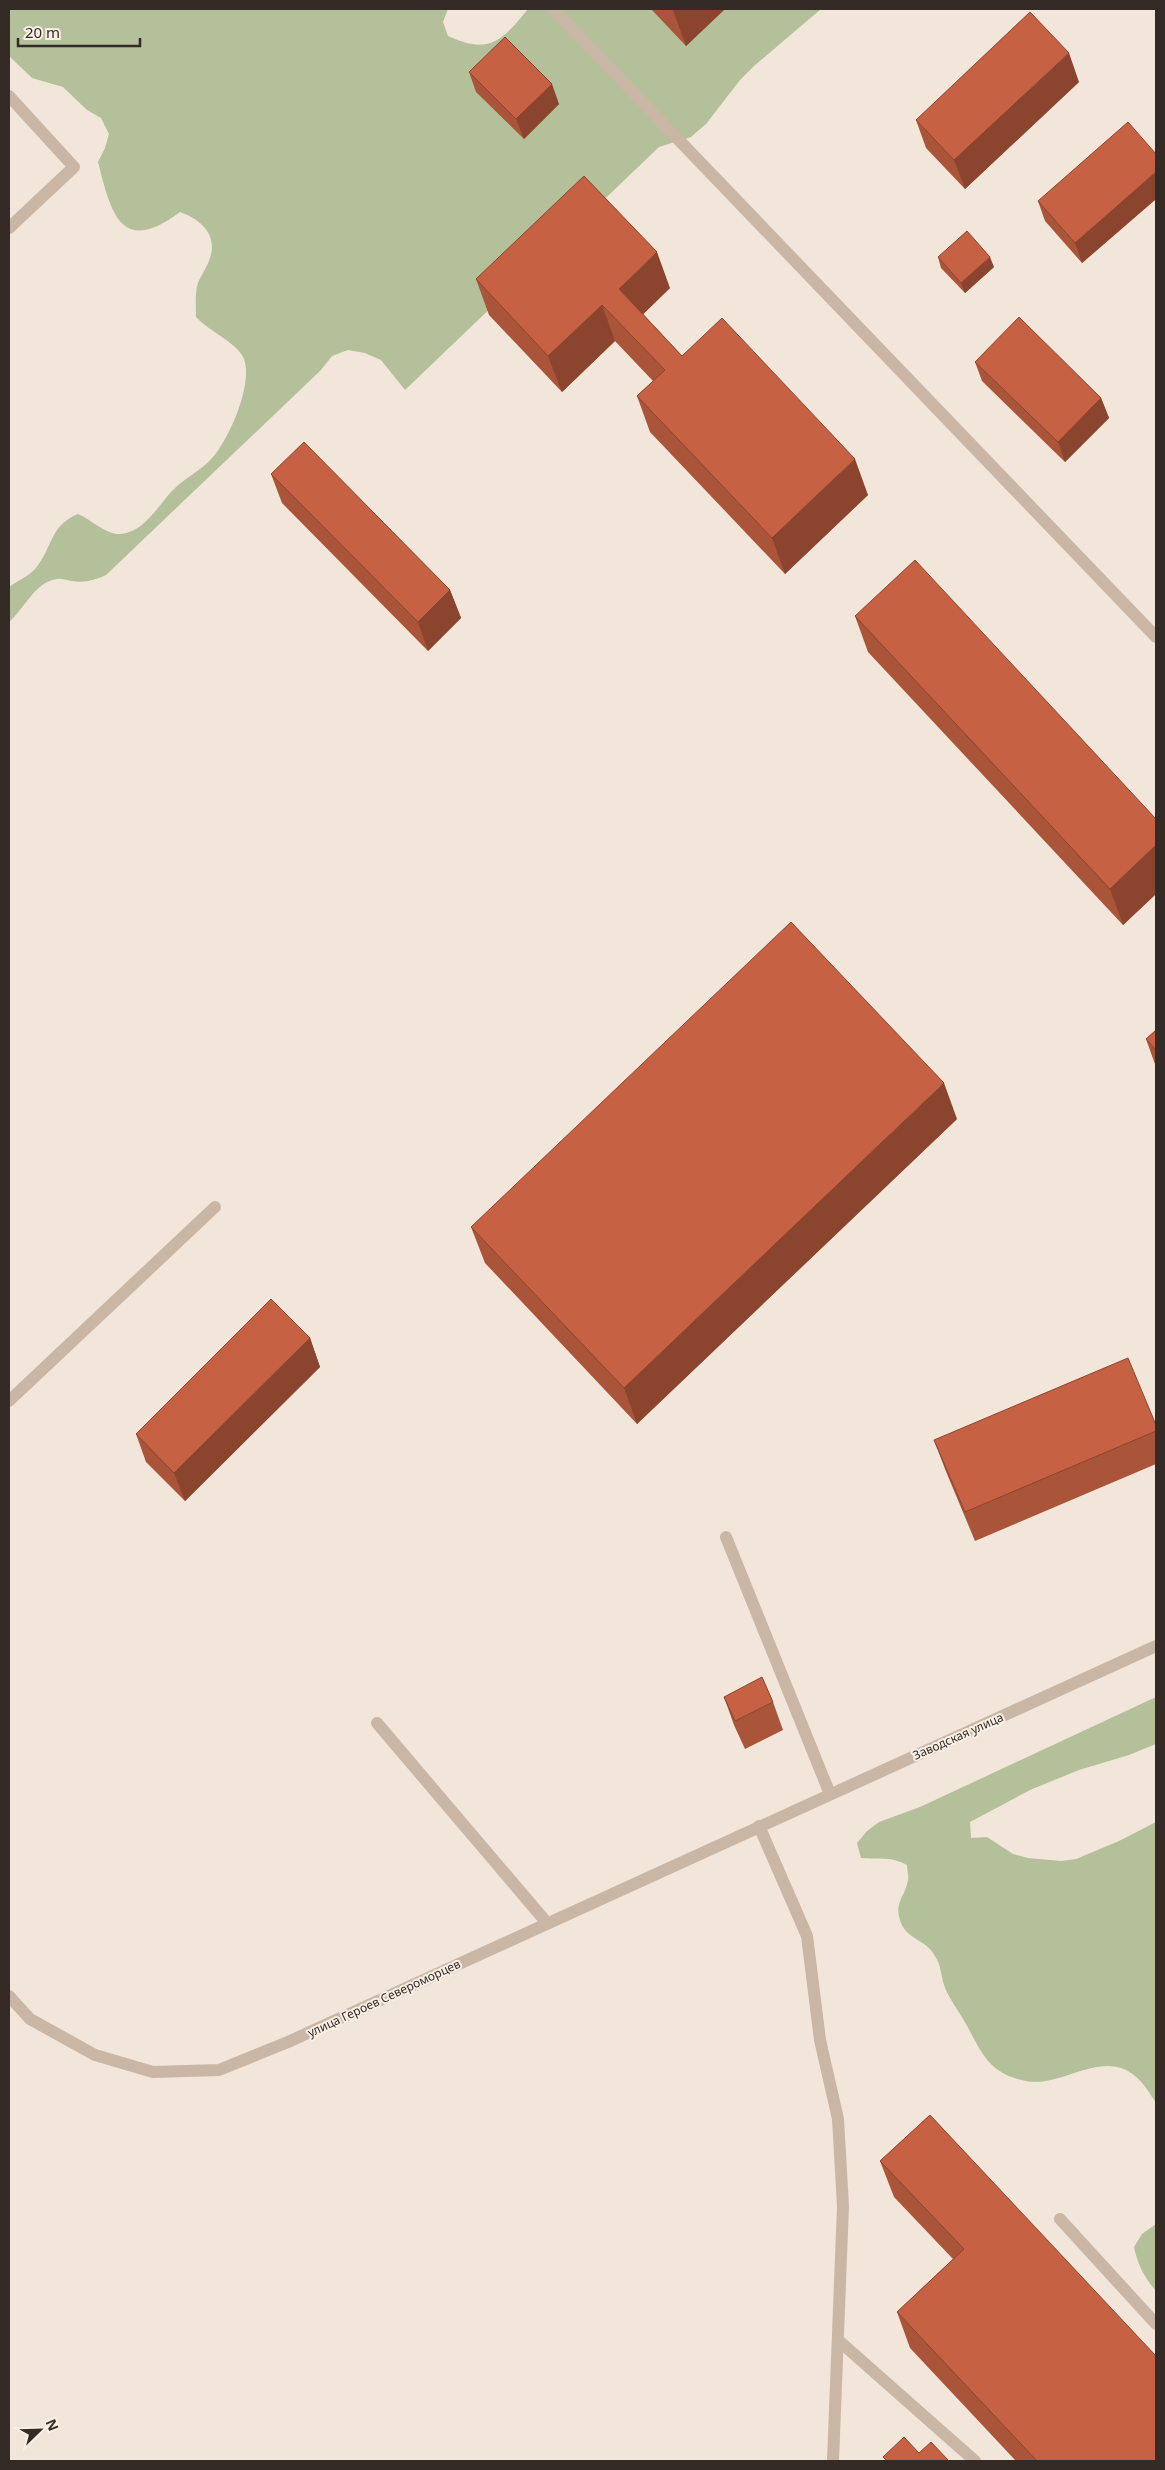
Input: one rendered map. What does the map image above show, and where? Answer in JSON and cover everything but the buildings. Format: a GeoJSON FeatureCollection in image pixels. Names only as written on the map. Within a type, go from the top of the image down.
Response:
{"type":"FeatureCollection","features":[{"type":"Feature","properties":{"kind":"street"},"geometry":{"type":"LineString","coordinates":[[553,9],[1156,636]]}},
{"type":"Feature","properties":{"kind":"street"},"geometry":{"type":"LineString","coordinates":[[9,96],[74,167],[9,228]]}},
{"type":"Feature","properties":{"kind":"street"},"geometry":{"type":"LineString","coordinates":[[9,1401],[216,1207]]}},
{"type":"Feature","properties":{"kind":"street"},"geometry":{"type":"LineString","coordinates":[[726,1537],[830,1794]]}},
{"type":"Feature","properties":{"kind":"street","name":"Заводская улица"},"geometry":{"type":"LineString","coordinates":[[759,1826],[1156,1646]]}},
{"type":"Feature","properties":{"kind":"street"},"geometry":{"type":"LineString","coordinates":[[377,1723],[548,1923]]}},
{"type":"Feature","properties":{"kind":"street"},"geometry":{"type":"LineString","coordinates":[[759,1826],[807,1936],[820,2040],[838,2119],[844,2206],[833,2461]]}},
{"type":"Feature","properties":{"kind":"street","name":"улица Героев Североморцев"},"geometry":{"type":"LineString","coordinates":[[9,1996],[30,2019],[95,2055],[154,2072],[219,2070],[288,2042],[759,1826]]}},
{"type":"Feature","properties":{"kind":"street"},"geometry":{"type":"LineString","coordinates":[[1060,2220],[1156,2324]]}},
{"type":"Feature","properties":{"kind":"street"},"geometry":{"type":"LineString","coordinates":[[838,2340],[975,2461]]}},
{"type":"Feature","properties":{"kind":"green space"},"geometry":{"type":"Polygon","coordinates":[[[9,9],[448,9],[443,22],[448,36],[462,42],[484,44],[494,42],[502,37],[528,9],[821,9],[754,66],[740,80],[706,124],[691,137],[659,147],[405,390],[381,360],[365,353],[348,350],[332,356],[321,370],[106,575],[94,580],[77,582],[59,579],[50,581],[31,596],[9,622],[9,587],[35,569],[56,531],[69,519],[78,514],[104,530],[115,534],[137,529],[177,486],[213,457],[233,424],[243,396],[246,370],[241,353],[196,317],[197,286],[209,262],[212,249],[212,242],[206,229],[194,219],[180,212],[160,225],[144,230],[131,229],[121,223],[108,197],[98,162],[109,134],[101,118],[87,110],[63,87],[32,78],[9,56],[9,9]]]}},
{"type":"Feature","properties":{"kind":"green space"},"geometry":{"type":"Polygon","coordinates":[[[1156,1697],[1156,1744],[1129,1755],[1079,1770],[1030,1790],[970,1822],[971,1838],[987,1837],[1013,1854],[1028,1858],[1061,1861],[1076,1859],[1119,1841],[1156,1822],[1156,2103],[1144,2085],[1135,2076],[1122,2068],[1096,2067],[1040,2082],[1013,2078],[995,2068],[982,2053],[946,1990],[937,1959],[927,1946],[904,1929],[901,1923],[898,1910],[900,1900],[907,1886],[907,1865],[890,1859],[861,1858],[857,1843],[867,1831],[879,1822],[920,1807],[1156,1697]]]}},
{"type":"Feature","properties":{"kind":"green space"},"geometry":{"type":"Polygon","coordinates":[[[1156,2224],[1156,2291],[1148,2281],[1137,2260],[1134,2247],[1142,2234],[1156,2224]]]}}]}
